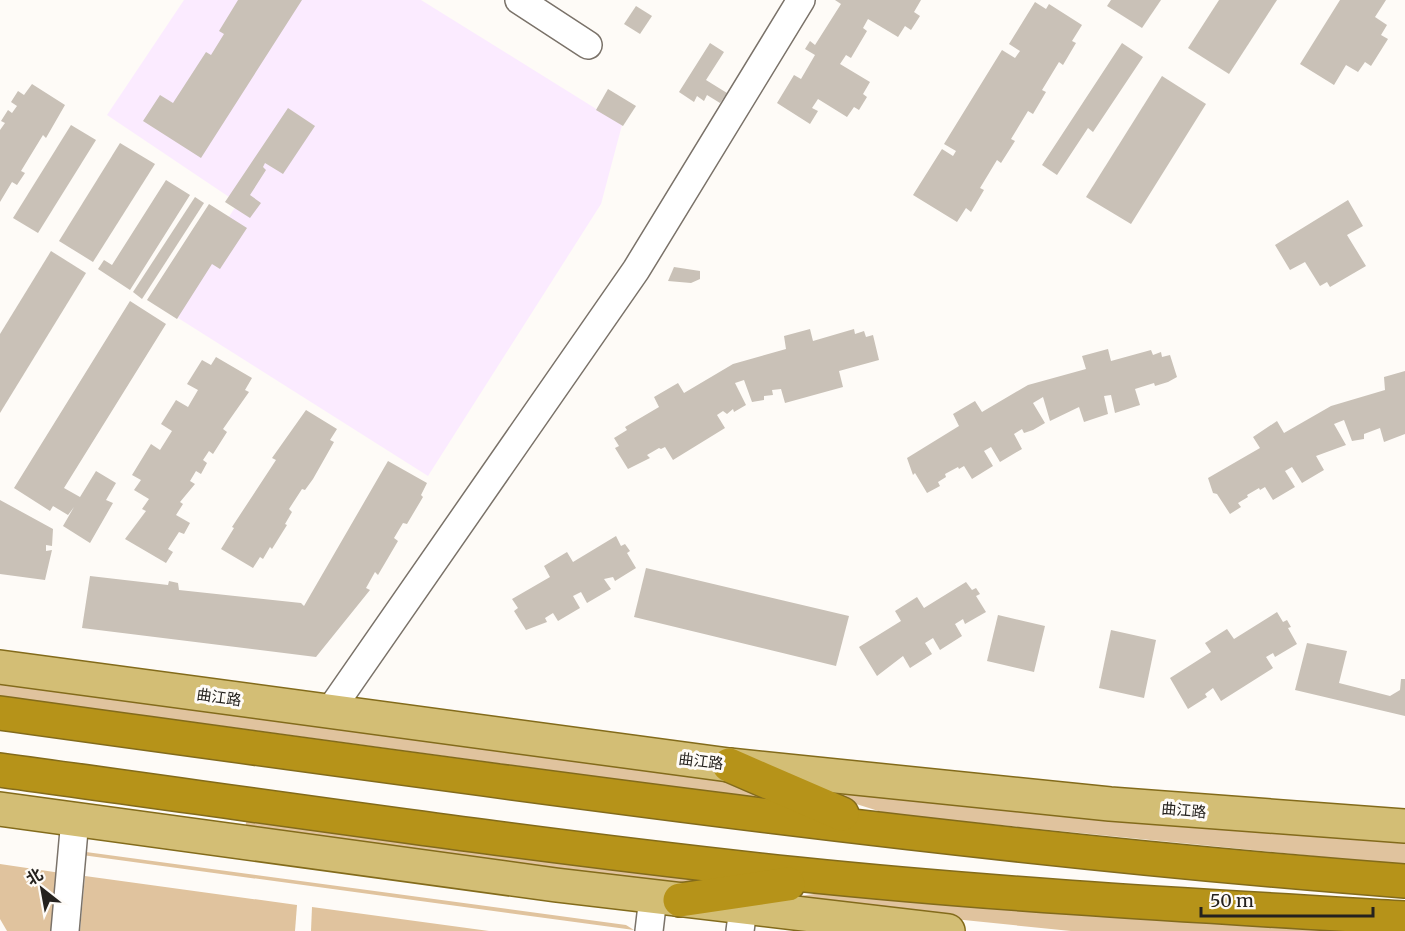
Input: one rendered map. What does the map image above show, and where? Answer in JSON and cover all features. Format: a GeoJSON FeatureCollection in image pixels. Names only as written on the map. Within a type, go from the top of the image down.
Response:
{"type":"FeatureCollection","features":[{"type":"Feature","properties":{"kind":"highway"},"geometry":{"type":"LineString","coordinates":[[0,713],[876,829],[1153,859],[1405,881]]}},
{"type":"Feature","properties":{"kind":"highway"},"geometry":{"type":"LineString","coordinates":[[729,765],[876,829]]}},
{"type":"Feature","properties":{"kind":"highway"},"geometry":{"type":"LineString","coordinates":[[0,770],[574,848],[837,877],[1084,898],[1405,918]]}},
{"type":"Feature","properties":{"kind":"highway"},"geometry":{"type":"LineString","coordinates":[[667,899],[837,877]]}},
{"type":"Feature","properties":{"kind":"main road","name":"曲江路"},"geometry":{"type":"LineString","coordinates":[[0,667],[729,765],[1110,804],[1405,826]]}},
{"type":"Feature","properties":{"kind":"main road"},"geometry":{"type":"LineString","coordinates":[[0,809],[667,899],[741,919],[933,930]]}},
{"type":"Feature","properties":{"kind":"street"},"geometry":{"type":"LineString","coordinates":[[519,0],[588,45]]}},
{"type":"Feature","properties":{"kind":"street"},"geometry":{"type":"LineString","coordinates":[[329,712],[636,270],[801,0]]}},
{"type":"Feature","properties":{"kind":"street"},"geometry":{"type":"LineString","coordinates":[[65,931],[75,819]]}},
{"type":"Feature","properties":{"kind":"street"},"geometry":{"type":"LineString","coordinates":[[649,931],[667,899]]}},
{"type":"Feature","properties":{"kind":"shaded area"},"geometry":{"type":"Polygon","coordinates":[[[184,0],[421,0],[622,125],[601,204],[428,476],[167,311],[238,203],[107,115],[184,0]]]}},
{"type":"Feature","properties":{"kind":"shaded area"},"geometry":{"type":"Polygon","coordinates":[[[0,684],[712,779],[736,784],[770,800],[0,696],[0,684]]]}},
{"type":"Feature","properties":{"kind":"shaded area"},"geometry":{"type":"Polygon","coordinates":[[[833,793],[1095,818],[1405,842],[1405,865],[888,814],[834,797],[833,793]]]}},
{"type":"Feature","properties":{"kind":"shaded area"},"geometry":{"type":"Polygon","coordinates":[[[247,817],[722,879],[691,885],[245,829],[247,817]]]}},
{"type":"Feature","properties":{"kind":"shaded area"},"geometry":{"type":"Polygon","coordinates":[[[86,852],[626,925],[634,930],[82,855],[86,852]]]}},
{"type":"Feature","properties":{"kind":"shaded area"},"geometry":{"type":"Polygon","coordinates":[[[0,864],[61,873],[57,931],[7,931],[0,919],[0,864]]]}},
{"type":"Feature","properties":{"kind":"shaded area"},"geometry":{"type":"Polygon","coordinates":[[[85,876],[297,905],[295,931],[80,931],[85,876]]]}},
{"type":"Feature","properties":{"kind":"shaded area"},"geometry":{"type":"Polygon","coordinates":[[[822,893],[1405,931],[1071,931],[875,911],[791,897],[822,893]]]}},
{"type":"Feature","properties":{"kind":"shaded area"},"geometry":{"type":"Polygon","coordinates":[[[312,907],[489,931],[311,931],[312,907]]]}},
{"type":"Feature","properties":{"kind":"building"},"geometry":{"type":"Polygon","coordinates":[[[238,0],[302,0],[201,158],[143,121],[160,95],[173,103],[206,52],[211,55],[224,34],[219,31],[238,0]]]}},
{"type":"Feature","properties":{"kind":"building"},"geometry":{"type":"Polygon","coordinates":[[[835,0],[921,0],[914,12],[920,16],[911,30],[905,26],[898,37],[868,19],[863,28],[867,31],[851,58],[846,55],[840,64],[870,82],[863,94],[867,97],[859,110],[854,107],[847,117],[818,99],[812,108],[818,111],[810,124],[777,103],[794,75],[801,79],[815,55],[805,49],[810,41],[815,45],[841,4],[835,0]]]}},
{"type":"Feature","properties":{"kind":"building"},"geometry":{"type":"Polygon","coordinates":[[[1111,0],[1161,0],[1142,28],[1107,6],[1111,0]]]}},
{"type":"Feature","properties":{"kind":"building"},"geometry":{"type":"Polygon","coordinates":[[[1219,0],[1277,0],[1229,74],[1188,48],[1219,0]]]}},
{"type":"Feature","properties":{"kind":"building"},"geometry":{"type":"Polygon","coordinates":[[[1340,0],[1386,0],[1375,17],[1387,25],[1381,35],[1388,39],[1371,66],[1365,62],[1358,72],[1346,65],[1334,85],[1300,64],[1340,0]]]}},
{"type":"Feature","properties":{"kind":"building"},"geometry":{"type":"Polygon","coordinates":[[[1035,2],[1046,9],[1049,4],[1082,25],[1072,41],[1076,43],[1063,65],[1059,62],[1042,90],[1046,92],[1033,114],[1028,111],[1011,139],[1015,141],[1001,163],[997,160],[980,188],[984,190],[971,212],[966,208],[957,222],[913,195],[942,149],[953,156],[956,151],[944,144],[1002,50],[1015,58],[1020,51],[1009,44],[1035,2]]]}},
{"type":"Feature","properties":{"kind":"building"},"geometry":{"type":"Polygon","coordinates":[[[636,6],[652,16],[640,34],[624,24],[636,6]]]}},
{"type":"Feature","properties":{"kind":"building"},"geometry":{"type":"Polygon","coordinates":[[[710,43],[724,52],[706,80],[727,93],[720,103],[707,95],[704,101],[697,96],[694,102],[679,92],[710,43]]]}},
{"type":"Feature","properties":{"kind":"building"},"geometry":{"type":"Polygon","coordinates":[[[1122,43],[1143,57],[1093,132],[1088,128],[1057,175],[1042,165],[1122,43]]]}},
{"type":"Feature","properties":{"kind":"building"},"geometry":{"type":"Polygon","coordinates":[[[1162,76],[1206,104],[1131,224],[1086,197],[1162,76]]]}},
{"type":"Feature","properties":{"kind":"building"},"geometry":{"type":"Polygon","coordinates":[[[32,84],[65,105],[46,138],[43,135],[21,171],[25,173],[17,185],[12,182],[0,202],[0,130],[5,123],[1,121],[8,110],[12,113],[17,106],[11,102],[18,91],[24,95],[32,84]]]}},
{"type":"Feature","properties":{"kind":"building"},"geometry":{"type":"Polygon","coordinates":[[[608,89],[636,106],[623,126],[596,110],[608,89]]]}},
{"type":"Feature","properties":{"kind":"building"},"geometry":{"type":"Polygon","coordinates":[[[288,108],[315,126],[283,174],[265,163],[263,167],[266,170],[250,195],[261,203],[250,218],[225,202],[288,108]]]}},
{"type":"Feature","properties":{"kind":"building"},"geometry":{"type":"Polygon","coordinates":[[[71,125],[96,140],[38,233],[13,218],[71,125]]]}},
{"type":"Feature","properties":{"kind":"building"},"geometry":{"type":"Polygon","coordinates":[[[120,143],[155,164],[93,262],[59,241],[120,143]]]}},
{"type":"Feature","properties":{"kind":"building"},"geometry":{"type":"Polygon","coordinates":[[[166,180],[190,195],[130,290],[98,269],[104,260],[112,265],[166,180]]]}},
{"type":"Feature","properties":{"kind":"building"},"geometry":{"type":"Polygon","coordinates":[[[195,197],[204,203],[142,299],[133,292],[195,197]]]}},
{"type":"Feature","properties":{"kind":"building"},"geometry":{"type":"Polygon","coordinates":[[[1348,200],[1363,226],[1347,235],[1366,266],[1330,287],[1327,282],[1320,286],[1305,262],[1290,270],[1275,245],[1348,200]]]}},
{"type":"Feature","properties":{"kind":"building"},"geometry":{"type":"Polygon","coordinates":[[[209,204],[247,228],[220,269],[212,264],[177,319],[147,300],[209,204]]]}},
{"type":"Feature","properties":{"kind":"building"},"geometry":{"type":"Polygon","coordinates":[[[51,251],[86,273],[0,413],[0,334],[51,251]]]}},
{"type":"Feature","properties":{"kind":"building"},"geometry":{"type":"Polygon","coordinates":[[[674,267],[700,271],[700,279],[691,283],[668,281],[674,267]]]}},
{"type":"Feature","properties":{"kind":"building"},"geometry":{"type":"Polygon","coordinates":[[[130,301],[166,324],[64,488],[80,497],[96,471],[116,483],[106,500],[113,503],[90,543],[63,526],[74,507],[68,515],[53,506],[50,511],[14,488],[130,301]]]}},
{"type":"Feature","properties":{"kind":"building"},"geometry":{"type":"Polygon","coordinates":[[[810,329],[813,341],[854,329],[855,334],[864,331],[866,337],[873,335],[879,360],[839,371],[843,387],[785,403],[781,389],[772,390],[773,395],[764,396],[764,400],[752,402],[744,380],[735,383],[746,405],[734,412],[733,409],[727,414],[723,411],[717,415],[725,428],[673,460],[665,447],[659,448],[647,455],[650,458],[628,469],[615,448],[619,446],[614,438],[627,430],[625,427],[659,407],[654,397],[678,383],[684,393],[733,364],[786,349],[784,336],[810,329]]]}},
{"type":"Feature","properties":{"kind":"building"},"geometry":{"type":"Polygon","coordinates":[[[1108,349],[1111,361],[1151,350],[1153,355],[1161,352],[1162,357],[1170,355],[1177,377],[1155,386],[1154,383],[1135,389],[1140,405],[1115,413],[1111,395],[1104,396],[1108,414],[1084,422],[1079,407],[1050,421],[1043,397],[1033,403],[1045,423],[1033,430],[1024,433],[1022,429],[1014,434],[1022,449],[1000,462],[991,447],[984,451],[993,466],[972,479],[964,466],[959,469],[958,467],[945,474],[946,477],[938,482],[940,486],[927,493],[915,473],[913,475],[907,458],[959,426],[953,414],[975,401],[982,412],[1028,385],[1086,369],[1082,356],[1108,349]]]}},
{"type":"Feature","properties":{"kind":"building"},"geometry":{"type":"Polygon","coordinates":[[[216,357],[252,378],[245,390],[249,392],[223,429],[227,432],[213,454],[209,451],[203,460],[207,463],[201,474],[196,471],[190,481],[195,484],[180,502],[183,504],[176,515],[190,523],[184,534],[179,532],[168,549],[173,552],[166,563],[125,539],[146,511],[142,509],[149,499],[134,490],[141,480],[132,475],[151,444],[160,450],[172,431],[161,424],[176,400],[188,407],[198,390],[187,384],[202,360],[211,365],[216,357]]]}},
{"type":"Feature","properties":{"kind":"building"},"geometry":{"type":"Polygon","coordinates":[[[1405,371],[1405,434],[1384,442],[1380,428],[1364,434],[1364,439],[1352,441],[1344,420],[1334,424],[1346,445],[1316,456],[1324,470],[1302,483],[1292,467],[1285,471],[1295,487],[1273,500],[1265,487],[1260,490],[1259,488],[1238,503],[1241,507],[1230,514],[1217,494],[1213,493],[1208,478],[1260,448],[1253,437],[1277,421],[1284,433],[1331,406],[1385,390],[1384,377],[1405,371]]]}},
{"type":"Feature","properties":{"kind":"building"},"geometry":{"type":"Polygon","coordinates":[[[306,410],[337,429],[330,440],[334,442],[313,479],[305,490],[302,489],[289,509],[292,512],[285,524],[287,525],[272,549],[270,547],[263,559],[260,557],[253,568],[221,549],[234,528],[232,527],[276,460],[272,458],[306,410]]]}},
{"type":"Feature","properties":{"kind":"building"},"geometry":{"type":"Polygon","coordinates":[[[388,461],[427,483],[421,495],[423,497],[407,524],[403,523],[394,538],[398,541],[378,575],[375,572],[366,588],[370,590],[316,657],[82,628],[90,576],[168,585],[169,581],[178,583],[179,590],[301,603],[304,606],[388,461]]]}},
{"type":"Feature","properties":{"kind":"building"},"geometry":{"type":"Polygon","coordinates":[[[0,500],[53,529],[52,546],[46,545],[46,551],[52,550],[45,580],[0,574],[0,500]]]}},
{"type":"Feature","properties":{"kind":"building"},"geometry":{"type":"Polygon","coordinates":[[[616,536],[621,546],[625,544],[630,551],[627,553],[636,568],[615,581],[613,577],[604,579],[611,589],[587,603],[581,592],[573,596],[580,608],[558,621],[553,613],[545,618],[547,622],[526,630],[514,611],[518,608],[512,599],[550,577],[544,566],[567,552],[573,562],[616,536]]]}},
{"type":"Feature","properties":{"kind":"building"},"geometry":{"type":"Polygon","coordinates":[[[646,568],[849,616],[836,666],[634,617],[646,568]]]}},
{"type":"Feature","properties":{"kind":"building"},"geometry":{"type":"Polygon","coordinates":[[[966,582],[972,590],[976,588],[980,594],[976,596],[986,612],[965,624],[963,619],[955,624],[962,636],[940,650],[933,638],[925,643],[932,654],[910,668],[903,656],[877,676],[859,647],[901,621],[895,611],[917,597],[924,608],[966,582]]]}},
{"type":"Feature","properties":{"kind":"building"},"geometry":{"type":"Polygon","coordinates":[[[1277,612],[1283,622],[1287,620],[1291,627],[1288,628],[1297,644],[1275,657],[1273,653],[1266,657],[1273,668],[1221,701],[1213,688],[1205,694],[1207,697],[1188,709],[1170,678],[1211,652],[1205,643],[1227,629],[1234,639],[1277,612]]]}},
{"type":"Feature","properties":{"kind":"building"},"geometry":{"type":"Polygon","coordinates":[[[998,615],[1045,626],[1034,672],[987,661],[998,615]]]}},
{"type":"Feature","properties":{"kind":"building"},"geometry":{"type":"Polygon","coordinates":[[[1111,630],[1156,640],[1144,698],[1099,688],[1111,630]]]}},
{"type":"Feature","properties":{"kind":"building"},"geometry":{"type":"Polygon","coordinates":[[[1307,643],[1347,651],[1339,683],[1390,696],[1400,690],[1401,679],[1405,679],[1405,716],[1295,690],[1307,643]]]}}]}
